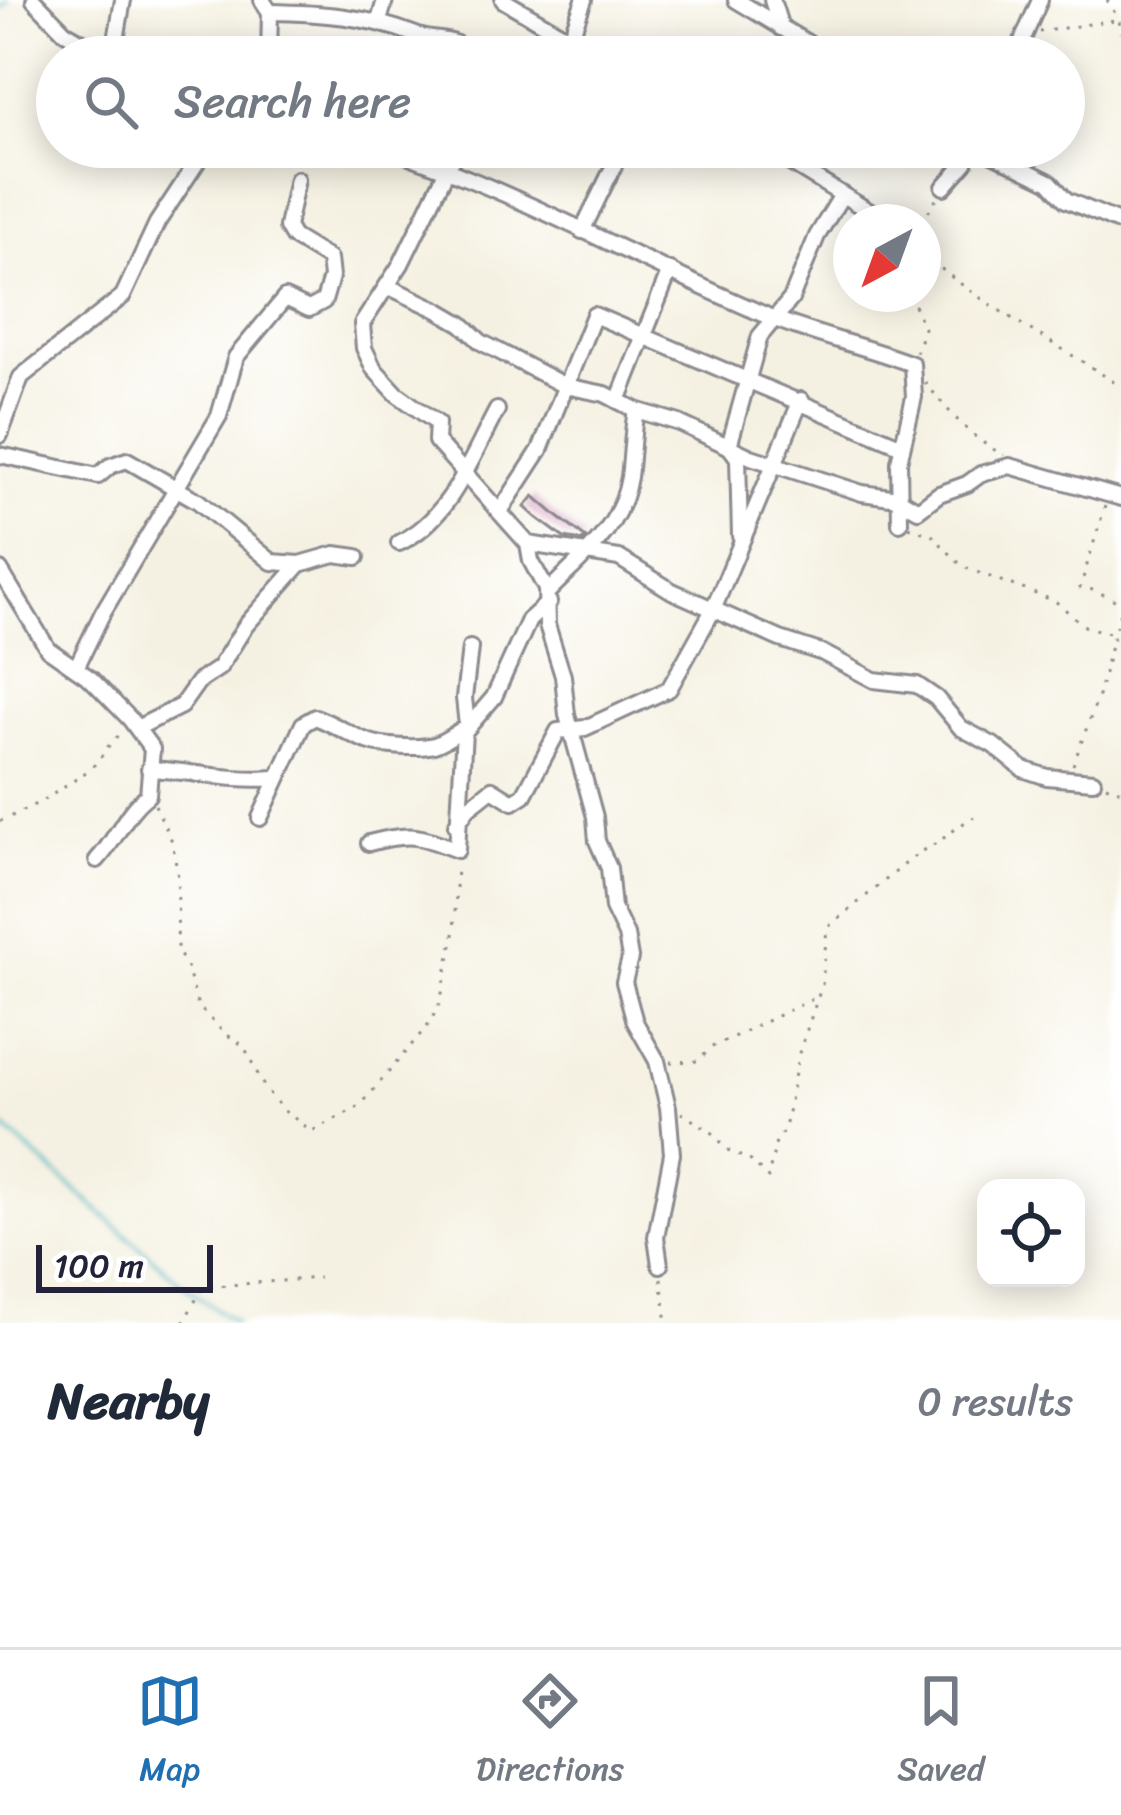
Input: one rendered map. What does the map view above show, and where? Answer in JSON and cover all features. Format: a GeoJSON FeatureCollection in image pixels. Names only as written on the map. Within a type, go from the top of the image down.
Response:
{"type":"FeatureCollection","features":[{"type":"Feature","properties":{"kind":"street"},"geometry":{"type":"LineString","coordinates":[[34,0],[72,36]]}},
{"type":"Feature","properties":{"kind":"street"},"geometry":{"type":"LineString","coordinates":[[115,36],[123,0]]}},
{"type":"Feature","properties":{"kind":"street"},"geometry":{"type":"LineString","coordinates":[[379,21],[385,0]]}},
{"type":"Feature","properties":{"kind":"street"},"geometry":{"type":"LineString","coordinates":[[503,0],[565,36]]}},
{"type":"Feature","properties":{"kind":"street"},"geometry":{"type":"LineString","coordinates":[[571,36],[584,0]]}},
{"type":"Feature","properties":{"kind":"street"},"geometry":{"type":"LineString","coordinates":[[736,0],[795,36]]}},
{"type":"Feature","properties":{"kind":"street"},"geometry":{"type":"LineString","coordinates":[[772,0],[781,28]]}},
{"type":"Feature","properties":{"kind":"street"},"geometry":{"type":"LineString","coordinates":[[1026,34],[1040,0]]}},
{"type":"Feature","properties":{"kind":"street"},"geometry":{"type":"LineString","coordinates":[[268,36],[266,6],[379,21],[425,36]]}},
{"type":"Feature","properties":{"kind":"street"},"geometry":{"type":"LineString","coordinates":[[0,435],[21,377],[123,296],[157,223],[193,168]]}},
{"type":"Feature","properties":{"kind":"street"},"geometry":{"type":"LineString","coordinates":[[660,1265],[656,1237],[672,1154],[668,1107],[657,1061],[634,1022],[624,982],[630,958],[626,935],[613,908],[609,868],[597,841],[563,676],[547,626],[548,598],[528,544],[436,441],[437,423],[397,394],[374,369],[364,348],[362,324],[387,286],[447,168],[775,319],[912,364],[914,397],[902,446],[900,523]]}},
{"type":"Feature","properties":{"kind":"street"},"geometry":{"type":"LineString","coordinates":[[582,231],[613,168]]}},
{"type":"Feature","properties":{"kind":"street"},"geometry":{"type":"LineString","coordinates":[[798,168],[857,204]]}},
{"type":"Feature","properties":{"kind":"street"},"geometry":{"type":"LineString","coordinates":[[944,188],[962,168]]}},
{"type":"Feature","properties":{"kind":"street"},"geometry":{"type":"LineString","coordinates":[[1020,168],[1050,182],[1066,200],[1121,223]]}},
{"type":"Feature","properties":{"kind":"street"},"geometry":{"type":"LineString","coordinates":[[76,668],[103,612],[219,416],[236,357],[285,298],[309,309],[324,301],[332,277],[329,259],[287,227],[297,179]]}},
{"type":"Feature","properties":{"kind":"street"},"geometry":{"type":"LineString","coordinates":[[729,446],[760,336],[791,299],[817,236],[842,195]]}},
{"type":"Feature","properties":{"kind":"street"},"geometry":{"type":"LineString","coordinates":[[618,401],[670,270]]}},
{"type":"Feature","properties":{"kind":"street"},"geometry":{"type":"LineString","coordinates":[[387,286],[438,310],[481,342],[565,386],[605,394],[773,463],[862,493],[898,498],[918,509],[980,474],[1010,466],[1115,496]]}},
{"type":"Feature","properties":{"kind":"street"},"geometry":{"type":"LineString","coordinates":[[501,510],[540,450],[594,315],[902,446]]}},
{"type":"Feature","properties":{"kind":"street"},"geometry":{"type":"LineString","coordinates":[[457,825],[468,808],[492,789],[512,802],[524,795],[558,731],[585,728],[669,689],[713,610],[801,400]]}},
{"type":"Feature","properties":{"kind":"street"},"geometry":{"type":"LineString","coordinates":[[399,543],[420,533],[466,474],[497,410]]}},
{"type":"Feature","properties":{"kind":"street"},"geometry":{"type":"LineString","coordinates":[[260,818],[302,724],[315,717],[366,741],[436,745],[467,726],[494,697],[529,620],[615,517],[628,482],[636,410]]}},
{"type":"Feature","properties":{"kind":"street"},"geometry":{"type":"LineString","coordinates":[[729,446],[738,458],[740,542]]}},
{"type":"Feature","properties":{"kind":"street"},"geometry":{"type":"LineString","coordinates":[[0,454],[98,476],[127,460],[177,487],[272,562],[300,564],[335,554],[357,556]]}},
{"type":"Feature","properties":{"kind":"street"},"geometry":{"type":"LineString","coordinates":[[528,544],[619,558],[672,592],[841,661],[874,680],[917,685],[936,698],[961,728],[993,745],[1022,769],[1046,777],[1093,781]]}},
{"type":"Feature","properties":{"kind":"street"},"geometry":{"type":"LineString","coordinates":[[141,735],[181,706],[198,682],[218,668],[246,625],[300,564]]}},
{"type":"Feature","properties":{"kind":"street"},"geometry":{"type":"LineString","coordinates":[[0,570],[49,649],[91,679],[152,749],[148,795],[127,815],[117,839],[97,860]]}},
{"type":"Feature","properties":{"kind":"street"},"geometry":{"type":"LineString","coordinates":[[369,843],[402,833],[427,836],[457,850],[470,648]]}},
{"type":"Feature","properties":{"kind":"street"},"geometry":{"type":"LineString","coordinates":[[148,770],[198,772],[241,781],[275,778]]}},
{"type":"Feature","properties":{"kind":"path"},"geometry":{"type":"LineString","coordinates":[[1107,0],[1120,20],[1121,33]]}},
{"type":"Feature","properties":{"kind":"path"},"geometry":{"type":"LineString","coordinates":[[1026,34],[1120,20]]}},
{"type":"Feature","properties":{"kind":"path"},"geometry":{"type":"LineString","coordinates":[[934,204],[944,188]]}},
{"type":"Feature","properties":{"kind":"path"},"geometry":{"type":"LineString","coordinates":[[941,269],[961,287],[1121,387]]}},
{"type":"Feature","properties":{"kind":"path"},"geometry":{"type":"LineString","coordinates":[[917,312],[924,328],[912,364],[952,416],[986,448],[1004,453],[1010,466]]}},
{"type":"Feature","properties":{"kind":"path"},"geometry":{"type":"LineString","coordinates":[[1068,778],[1118,635],[1121,605],[1080,587],[1115,496]]}},
{"type":"Feature","properties":{"kind":"path"},"geometry":{"type":"LineString","coordinates":[[900,523],[932,536],[962,567],[1055,601],[1086,627],[1118,635]]}},
{"type":"Feature","properties":{"kind":"path"},"geometry":{"type":"LineString","coordinates":[[0,821],[28,810],[96,765],[115,737],[141,735]]}},
{"type":"Feature","properties":{"kind":"path"},"geometry":{"type":"LineString","coordinates":[[1093,781],[1121,790]]}},
{"type":"Feature","properties":{"kind":"path"},"geometry":{"type":"LineString","coordinates":[[148,795],[162,814],[172,841],[178,877],[177,951],[186,964],[198,1006],[244,1046],[264,1087],[283,1110],[312,1131],[359,1106],[429,1024],[440,1003],[454,936],[457,850]]}},
{"type":"Feature","properties":{"kind":"path"},"geometry":{"type":"LineString","coordinates":[[668,1107],[691,1117],[768,1178],[776,1141],[785,1129],[798,1056],[819,997],[827,928],[909,860],[974,817]]}},
{"type":"Feature","properties":{"kind":"path"},"geometry":{"type":"LineString","coordinates":[[657,1061],[699,1060],[710,1048],[819,997]]}},
{"type":"Feature","properties":{"kind":"path"},"geometry":{"type":"LineString","coordinates":[[660,1265],[667,1323]]}},
{"type":"Feature","properties":{"kind":"path"},"geometry":{"type":"LineString","coordinates":[[183,1323],[203,1287],[319,1278]]}},
{"type":"Feature","properties":{"kind":"building"},"geometry":{"type":"Polygon","coordinates":[[[534,496],[586,538],[564,538],[536,517],[525,507],[534,496]]]}},
{"type":"Feature","properties":{"kind":"waterway"},"geometry":{"type":"LineString","coordinates":[[0,10],[8,0]]}},
{"type":"Feature","properties":{"kind":"waterway"},"geometry":{"type":"LineString","coordinates":[[0,1124],[183,1285],[235,1323]]}}]}
